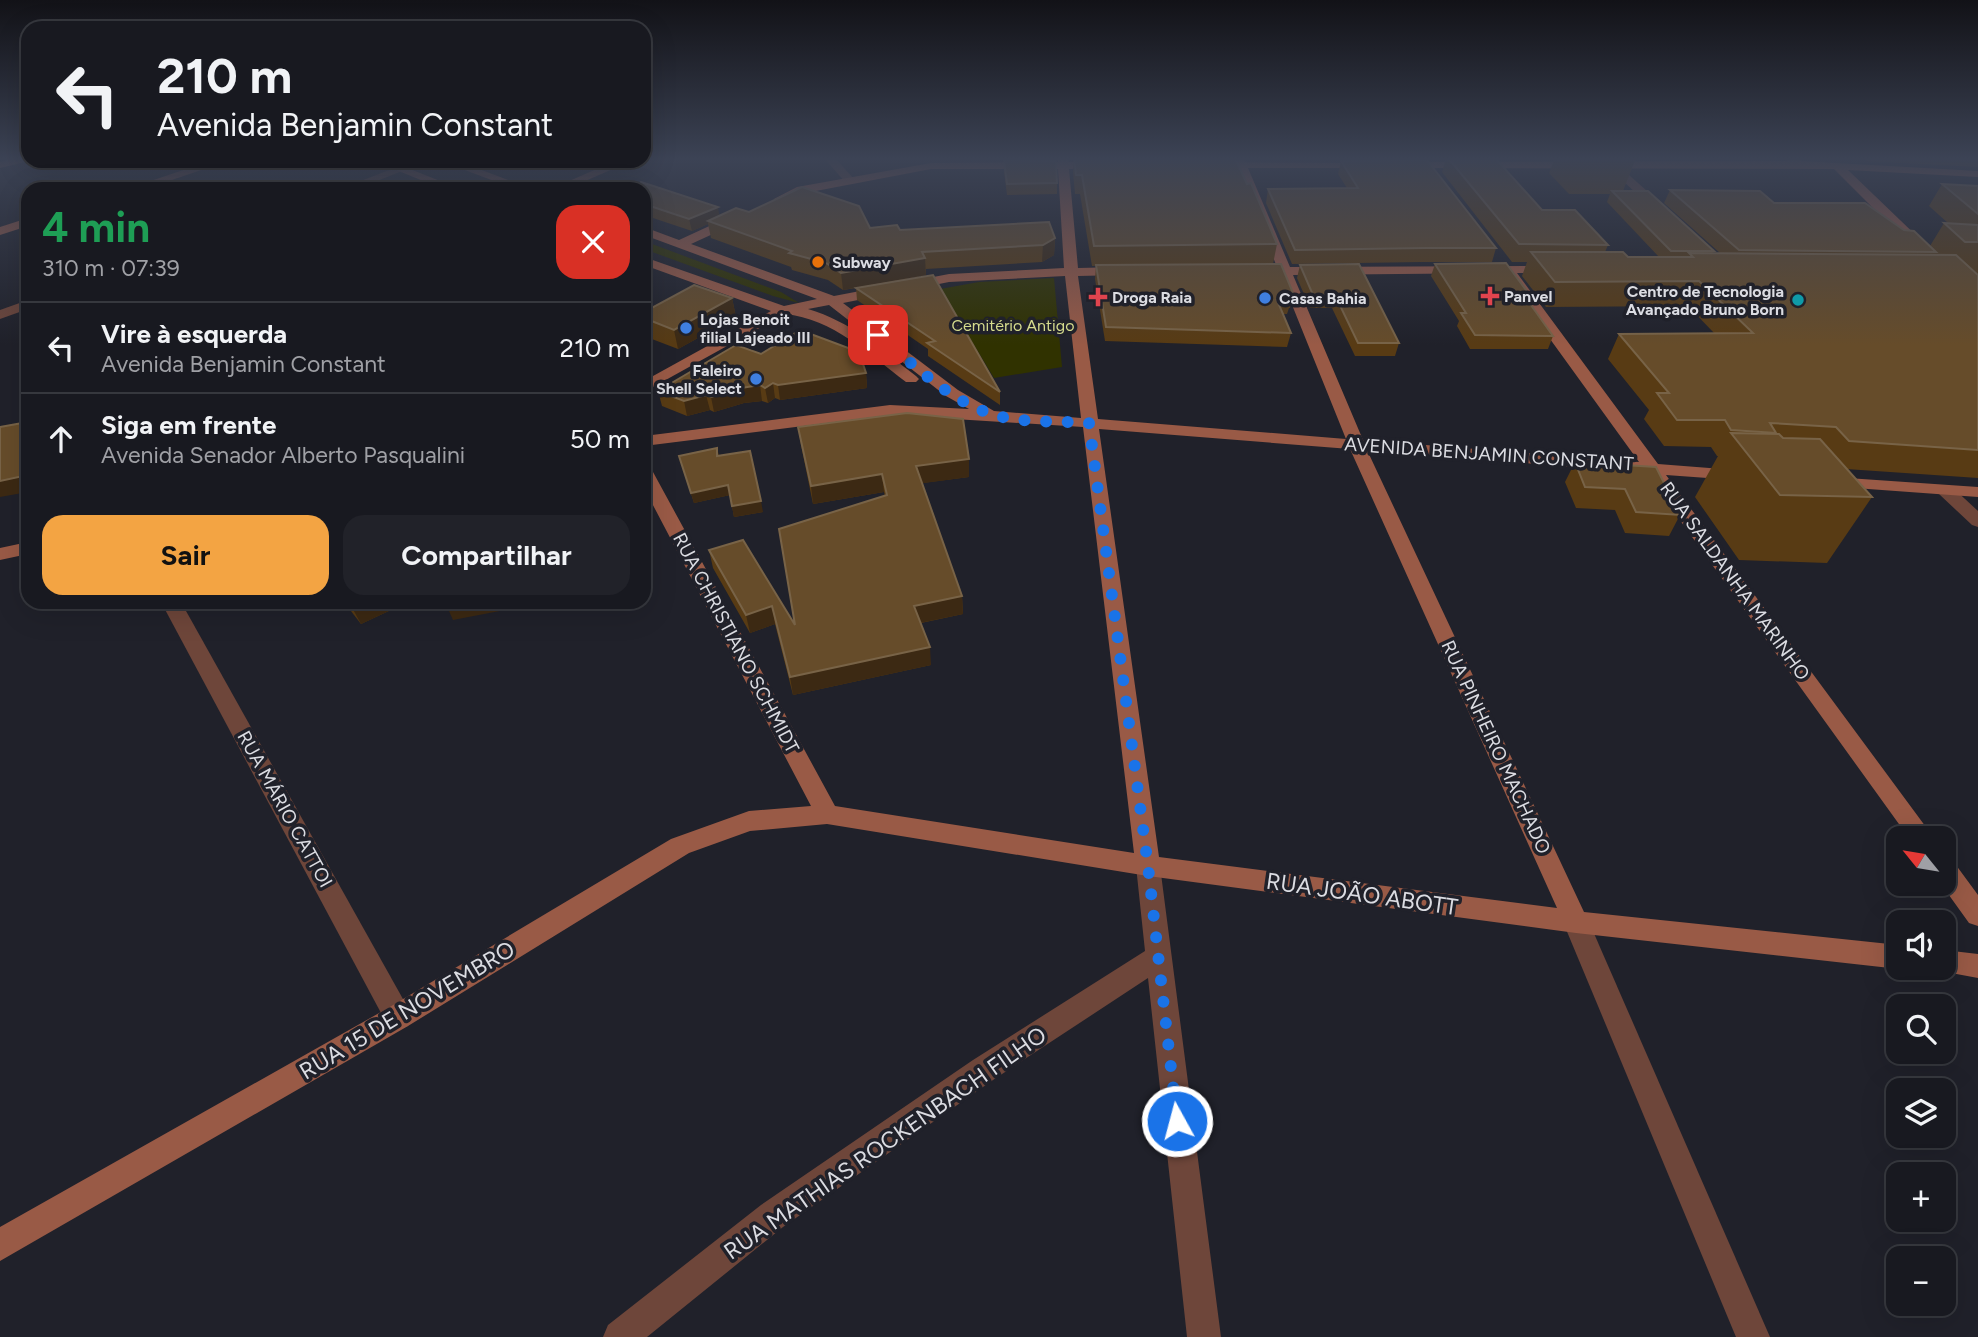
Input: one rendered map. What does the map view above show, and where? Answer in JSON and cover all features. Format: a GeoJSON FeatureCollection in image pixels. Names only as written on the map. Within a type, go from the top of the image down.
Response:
{"type":"FeatureCollection","features":[{"type":"Feature","properties":{"kind":"main road"},"geometry":{"type":"LineString","coordinates":[[680,244],[732,220]]}},
{"type":"Feature","properties":{"kind":"main road"},"geometry":{"type":"LineString","coordinates":[[1067,220],[1070,272],[1089,423],[1148,866]]}},
{"type":"Feature","properties":{"kind":"main road","name":"RUA PINHEIRO MACHADO"},"geometry":{"type":"LineString","coordinates":[[1264,220],[1356,444],[1576,922]]}},
{"type":"Feature","properties":{"kind":"main road"},"geometry":{"type":"LineString","coordinates":[[1893,220],[1930,256]]}},
{"type":"Feature","properties":{"kind":"main road"},"geometry":{"type":"LineString","coordinates":[[0,231],[21,224]]}},
{"type":"Feature","properties":{"kind":"main road"},"geometry":{"type":"LineString","coordinates":[[651,234],[830,299],[941,390]]}},
{"type":"Feature","properties":{"kind":"main road"},"geometry":{"type":"LineString","coordinates":[[1247,271],[1502,263],[1561,269]]}},
{"type":"Feature","properties":{"kind":"main road","name":"RUA SALDANHA MARINHO"},"geometry":{"type":"LineString","coordinates":[[1502,263],[1913,826]]}},
{"type":"Feature","properties":{"kind":"main road"},"geometry":{"type":"LineString","coordinates":[[651,264],[783,310],[802,310],[828,318],[977,414]]}},
{"type":"Feature","properties":{"kind":"main road"},"geometry":{"type":"LineString","coordinates":[[651,383],[783,310],[830,299],[949,278],[1140,271]]}},
{"type":"Feature","properties":{"kind":"main road","name":"AVENIDA BENJAMIN CONSTANT"},"geometry":{"type":"LineString","coordinates":[[898,410],[941,390],[999,416]]}},
{"type":"Feature","properties":{"kind":"main road","name":"AVENIDA BENJAMIN CONSTANT"},"geometry":{"type":"LineString","coordinates":[[651,440],[898,410],[1752,476]]}},
{"type":"Feature","properties":{"kind":"main road"},"geometry":{"type":"LineString","coordinates":[[1821,481],[1978,492]]}},
{"type":"Feature","properties":{"kind":"main road","name":"RUA CHRISTIANO SCHMIDT"},"geometry":{"type":"LineString","coordinates":[[651,485],[827,814]]}},
{"type":"Feature","properties":{"kind":"main road"},"geometry":{"type":"LineString","coordinates":[[0,554],[21,550]]}},
{"type":"Feature","properties":{"kind":"main road","name":"RUA JOÃO ABOTT"},"geometry":{"type":"LineString","coordinates":[[827,814],[1148,866],[1576,922],[1886,956]]}},
{"type":"Feature","properties":{"kind":"main road","name":"RUA 15 DE NOVEMBRO"},"geometry":{"type":"LineString","coordinates":[[0,1245],[398,1017],[680,846],[750,821],[827,814]]}},
{"type":"Feature","properties":{"kind":"main road"},"geometry":{"type":"LineString","coordinates":[[1956,885],[1978,915]]}},
{"type":"Feature","properties":{"kind":"main road"},"geometry":{"type":"LineString","coordinates":[[1956,963],[1978,966]]}},
{"type":"Feature","properties":{"kind":"street"},"geometry":{"type":"LineString","coordinates":[[0,314],[21,306]]}},
{"type":"Feature","properties":{"kind":"street"},"geometry":{"type":"LineString","coordinates":[[1945,490],[1978,522]]}},
{"type":"Feature","properties":{"kind":"street","name":"RUA MÁRIO CATTOI"},"geometry":{"type":"LineString","coordinates":[[175,609],[398,1017]]}},
{"type":"Feature","properties":{"kind":"street"},"geometry":{"type":"LineString","coordinates":[[1148,866],[1204,1337]]}},
{"type":"Feature","properties":{"kind":"street","name":"RUA PINHEIRO MACHADO"},"geometry":{"type":"LineString","coordinates":[[1576,922],[1754,1337]]}},
{"type":"Feature","properties":{"kind":"street","name":"RUA MATHIAS ROCKENBACH FILHO"},"geometry":{"type":"LineString","coordinates":[[620,1337],[772,1216],[983,1070],[1157,958]]}},
{"type":"Feature","properties":{"kind":"green space"},"geometry":{"type":"Polygon","coordinates":[[[651,244],[781,292],[799,303],[651,252],[651,244]]]}},
{"type":"Feature","properties":{"kind":"green space","name":"Cemitério Antigo"},"geometry":{"type":"Polygon","coordinates":[[[1054,278],[1062,367],[994,378],[940,289],[979,282],[1054,278]]]}},
{"type":"Feature","properties":{"kind":"building"},"geometry":{"type":"Polygon","coordinates":[[[866,220],[870,228],[897,225],[900,230],[1049,222],[1055,238],[1043,245],[922,252],[925,258],[841,273],[826,263],[789,253],[792,251],[708,221],[866,220]]]}},
{"type":"Feature","properties":{"kind":"building"},"geometry":{"type":"Polygon","coordinates":[[[1090,220],[1267,220],[1277,244],[1094,246],[1090,220]]]}},
{"type":"Feature","properties":{"kind":"building"},"geometry":{"type":"Polygon","coordinates":[[[1282,220],[1474,220],[1496,248],[1426,248],[1295,250],[1282,220]]]}},
{"type":"Feature","properties":{"kind":"building"},"geometry":{"type":"Polygon","coordinates":[[[1500,220],[1585,220],[1608,245],[1519,244],[1500,220]]]}},
{"type":"Feature","properties":{"kind":"building"},"geometry":{"type":"Polygon","coordinates":[[[1641,220],[1680,220],[1714,251],[1671,251],[1641,220]]]}},
{"type":"Feature","properties":{"kind":"building"},"geometry":{"type":"Polygon","coordinates":[[[1705,220],[1890,220],[1904,230],[1914,231],[1936,252],[1739,250],[1705,220]]]}},
{"type":"Feature","properties":{"kind":"building"},"geometry":{"type":"Polygon","coordinates":[[[1944,223],[1978,225],[1978,242],[1965,242],[1944,223]]]}},
{"type":"Feature","properties":{"kind":"building"},"geometry":{"type":"Polygon","coordinates":[[[1531,252],[1623,252],[1628,257],[1693,257],[1689,253],[1956,255],[1978,275],[1978,450],[1849,441],[1836,427],[1770,423],[1776,433],[1731,430],[1725,420],[1677,420],[1657,393],[1669,393],[1619,334],[1753,333],[1699,281],[1555,282],[1531,252]]]}},
{"type":"Feature","properties":{"kind":"building"},"geometry":{"type":"Polygon","coordinates":[[[1506,263],[1529,294],[1523,294],[1553,336],[1475,335],[1461,313],[1466,313],[1435,264],[1506,263]]]}},
{"type":"Feature","properties":{"kind":"building"},"geometry":{"type":"Polygon","coordinates":[[[1281,264],[1293,293],[1288,293],[1290,300],[1277,300],[1291,333],[1106,327],[1096,265],[1281,264]]]}},
{"type":"Feature","properties":{"kind":"building"},"geometry":{"type":"Polygon","coordinates":[[[1359,264],[1399,343],[1358,343],[1335,295],[1313,295],[1300,265],[1359,264]]]}},
{"type":"Feature","properties":{"kind":"building"},"geometry":{"type":"Polygon","coordinates":[[[933,275],[1000,392],[927,343],[935,341],[856,288],[933,275]]]}},
{"type":"Feature","properties":{"kind":"building"},"geometry":{"type":"Polygon","coordinates":[[[694,285],[732,298],[674,330],[651,321],[651,308],[694,285]]]}},
{"type":"Feature","properties":{"kind":"building"},"geometry":{"type":"Polygon","coordinates":[[[800,330],[859,352],[866,373],[778,385],[773,383],[765,388],[760,385],[684,401],[658,391],[736,345],[761,354],[800,330]]]}},
{"type":"Feature","properties":{"kind":"building"},"geometry":{"type":"Polygon","coordinates":[[[907,413],[963,419],[969,459],[916,466],[962,596],[914,606],[930,647],[790,677],[772,606],[746,615],[709,550],[743,540],[795,625],[779,529],[887,495],[882,474],[811,486],[798,427],[907,413]]]}},
{"type":"Feature","properties":{"kind":"building"},"geometry":{"type":"Polygon","coordinates":[[[21,423],[21,476],[0,481],[0,427],[21,423]]]}},
{"type":"Feature","properties":{"kind":"building"},"geometry":{"type":"Polygon","coordinates":[[[1731,433],[1779,434],[1783,438],[1820,439],[1872,497],[1780,495],[1731,433]]]}},
{"type":"Feature","properties":{"kind":"building"},"geometry":{"type":"Polygon","coordinates":[[[717,448],[717,456],[750,451],[761,501],[732,506],[728,485],[691,493],[679,456],[717,448]]]}},
{"type":"Feature","properties":{"kind":"building"},"geometry":{"type":"Polygon","coordinates":[[[1575,462],[1656,467],[1680,515],[1636,512],[1625,489],[1585,487],[1575,462]]]}},
{"type":"Feature","properties":{"kind":"place","name":"Subway"},"geometry":{"type":"Point","coordinates":[818,262]}},
{"type":"Feature","properties":{"kind":"place","name":"Panvel"},"geometry":{"type":"Point","coordinates":[1490,296]}},
{"type":"Feature","properties":{"kind":"place","name":"Droga Raia"},"geometry":{"type":"Point","coordinates":[1098,297]}},
{"type":"Feature","properties":{"kind":"place","name":"Casas Bahia"},"geometry":{"type":"Point","coordinates":[1265,298]}},
{"type":"Feature","properties":{"kind":"place","name":"Centro de Tecnologia Avançado Bruno Born"},"geometry":{"type":"Point","coordinates":[1798,300]}},
{"type":"Feature","properties":{"kind":"place","name":"Lojas Benoit filial Lajeado III"},"geometry":{"type":"Point","coordinates":[686,328]}},
{"type":"Feature","properties":{"kind":"place","name":"Faleiro Shell Select"},"geometry":{"type":"Point","coordinates":[756,379]}},
{"type":"Feature","properties":{"kind":"route"},"geometry":{"type":"LineString","coordinates":[[878,335],[952,393],[984,410],[999,416],[1089,423],[1148,866],[1177,1121]]}}]}
